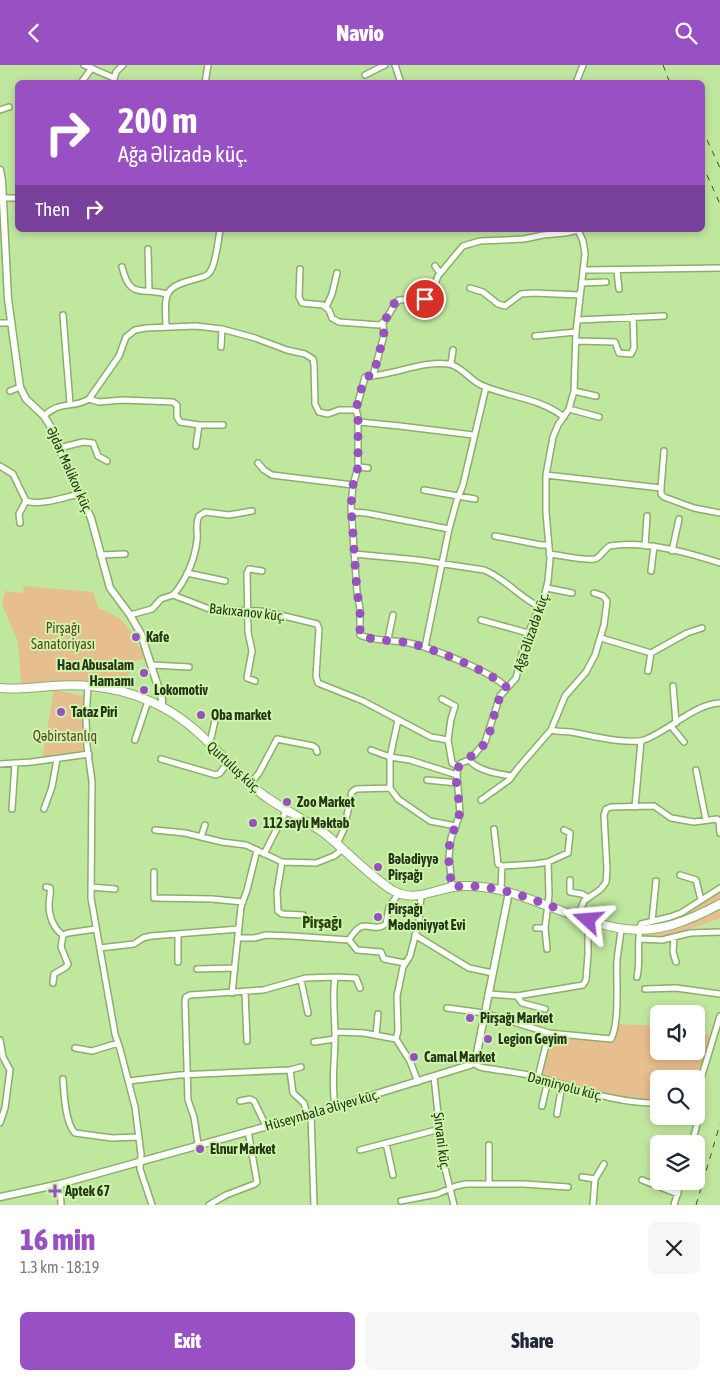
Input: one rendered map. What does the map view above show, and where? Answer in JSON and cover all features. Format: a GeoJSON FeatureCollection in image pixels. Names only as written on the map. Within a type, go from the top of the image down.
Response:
{"type":"FeatureCollection","features":[{"type":"Feature","properties":{"kind":"main road","name":"Qurtuluş küç."},"geometry":{"type":"LineString","coordinates":[[0,688],[13,689],[55,685],[88,686],[114,690],[162,707],[179,718],[208,743],[250,784],[340,846],[376,878],[399,893],[408,896],[421,896],[452,887],[471,886],[501,890],[588,920],[640,935],[674,925],[720,904]]}},
{"type":"Feature","properties":{"kind":"street"},"geometry":{"type":"LineString","coordinates":[[84,65],[114,80],[123,65]]}},
{"type":"Feature","properties":{"kind":"street"},"geometry":{"type":"LineString","coordinates":[[206,80],[208,65]]}},
{"type":"Feature","properties":{"kind":"street"},"geometry":{"type":"LineString","coordinates":[[365,75],[385,65]]}},
{"type":"Feature","properties":{"kind":"street"},"geometry":{"type":"LineString","coordinates":[[394,65],[400,80]]}},
{"type":"Feature","properties":{"kind":"street"},"geometry":{"type":"LineString","coordinates":[[577,80],[583,65]]}},
{"type":"Feature","properties":{"kind":"street"},"geometry":{"type":"LineString","coordinates":[[83,80],[92,68]]}},
{"type":"Feature","properties":{"kind":"street"},"geometry":{"type":"LineString","coordinates":[[0,111],[10,107]]}},
{"type":"Feature","properties":{"kind":"street","name":"Əjdər Məlikov küç."},"geometry":{"type":"LineString","coordinates":[[0,170],[8,299],[20,387],[31,405],[44,416],[52,429],[91,519],[112,592],[130,615],[141,634],[162,699],[162,707]]}},
{"type":"Feature","properties":{"kind":"street"},"geometry":{"type":"LineString","coordinates":[[3,198],[15,198]]}},
{"type":"Feature","properties":{"kind":"street"},"geometry":{"type":"LineString","coordinates":[[166,326],[167,294],[177,284],[204,277],[211,271],[220,232]]}},
{"type":"Feature","properties":{"kind":"street"},"geometry":{"type":"LineString","coordinates":[[373,376],[384,335],[383,324],[395,302],[399,300],[429,298],[440,273],[463,246],[472,242],[524,239],[569,232]]}},
{"type":"Feature","properties":{"kind":"street","name":"Ağa Əlizadə küç."},"geometry":{"type":"LineString","coordinates":[[458,767],[461,763],[469,760],[485,742],[498,701],[503,692],[516,678],[528,633],[547,588],[549,545],[545,501],[546,475],[553,437],[569,409],[574,391],[576,332],[584,270],[584,245],[579,232]]}},
{"type":"Feature","properties":{"kind":"street"},"geometry":{"type":"LineString","coordinates":[[148,249],[149,291]]}},
{"type":"Feature","properties":{"kind":"street"},"geometry":{"type":"LineString","coordinates":[[435,266],[440,273]]}},
{"type":"Feature","properties":{"kind":"street"},"geometry":{"type":"LineString","coordinates":[[122,267],[129,286],[135,289],[167,294]]}},
{"type":"Feature","properties":{"kind":"street"},"geometry":{"type":"LineString","coordinates":[[584,270],[720,268]]}},
{"type":"Feature","properties":{"kind":"street"},"geometry":{"type":"LineString","coordinates":[[300,269],[299,300],[304,305],[318,304],[326,307],[332,318],[339,322],[383,324]]}},
{"type":"Feature","properties":{"kind":"street"},"geometry":{"type":"LineString","coordinates":[[617,271],[619,289]]}},
{"type":"Feature","properties":{"kind":"street"},"geometry":{"type":"LineString","coordinates":[[326,307],[332,294],[337,273]]}},
{"type":"Feature","properties":{"kind":"street"},"geometry":{"type":"LineString","coordinates":[[582,283],[606,282]]}},
{"type":"Feature","properties":{"kind":"street"},"geometry":{"type":"LineString","coordinates":[[470,288],[483,292],[498,304],[505,306],[521,294],[580,295]]}},
{"type":"Feature","properties":{"kind":"street"},"geometry":{"type":"LineString","coordinates":[[63,315],[70,404]]}},
{"type":"Feature","properties":{"kind":"street"},"geometry":{"type":"LineString","coordinates":[[578,320],[664,316]]}},
{"type":"Feature","properties":{"kind":"street"},"geometry":{"type":"LineString","coordinates":[[576,341],[615,342],[619,353],[631,354],[634,348],[632,317]]}},
{"type":"Feature","properties":{"kind":"street"},"geometry":{"type":"LineString","coordinates":[[0,323],[11,323]]}},
{"type":"Feature","properties":{"kind":"street"},"geometry":{"type":"LineString","coordinates":[[89,399],[119,356],[123,341],[129,333],[146,328],[166,326],[204,326],[255,338],[310,356],[313,359],[314,365],[315,404],[319,412],[328,414],[339,410],[357,408]]}},
{"type":"Feature","properties":{"kind":"street"},"geometry":{"type":"LineString","coordinates":[[221,347],[222,329]]}},
{"type":"Feature","properties":{"kind":"street"},"geometry":{"type":"LineString","coordinates":[[535,336],[576,332]]}},
{"type":"Feature","properties":{"kind":"street"},"geometry":{"type":"LineString","coordinates":[[451,364],[453,350]]}},
{"type":"Feature","properties":{"kind":"street"},"geometry":{"type":"LineString","coordinates":[[507,688],[496,678],[425,647],[360,635],[360,609],[351,512],[353,485],[358,467],[357,408],[364,379],[368,376],[418,366],[451,364],[479,384],[536,402],[551,408],[564,417]]}},
{"type":"Feature","properties":{"kind":"street"},"geometry":{"type":"LineString","coordinates":[[10,391],[20,387]]}},
{"type":"Feature","properties":{"kind":"street"},"geometry":{"type":"LineString","coordinates":[[425,647],[449,529],[463,485],[473,435],[486,387]]}},
{"type":"Feature","properties":{"kind":"street"},"geometry":{"type":"LineString","coordinates":[[574,391],[596,396]]}},
{"type":"Feature","properties":{"kind":"street"},"geometry":{"type":"LineString","coordinates":[[44,416],[53,408],[89,399],[99,402],[122,400],[173,402],[177,405],[177,417],[180,421],[199,425],[223,425]]}},
{"type":"Feature","properties":{"kind":"street"},"geometry":{"type":"LineString","coordinates":[[569,409],[599,417]]}},
{"type":"Feature","properties":{"kind":"street"},"geometry":{"type":"LineString","coordinates":[[358,422],[473,435]]}},
{"type":"Feature","properties":{"kind":"street"},"geometry":{"type":"LineString","coordinates":[[196,446],[199,425]]}},
{"type":"Feature","properties":{"kind":"street"},"geometry":{"type":"LineString","coordinates":[[59,448],[93,443],[98,456],[107,461]]}},
{"type":"Feature","properties":{"kind":"street"},"geometry":{"type":"LineString","coordinates":[[664,451],[661,494],[664,497],[694,508],[720,513]]}},
{"type":"Feature","properties":{"kind":"street"},"geometry":{"type":"LineString","coordinates":[[258,463],[272,475],[353,485]]}},
{"type":"Feature","properties":{"kind":"street"},"geometry":{"type":"LineString","coordinates":[[0,466],[13,474],[26,501],[32,503],[41,502],[80,494]]}},
{"type":"Feature","properties":{"kind":"street"},"geometry":{"type":"LineString","coordinates":[[358,467],[368,468]]}},
{"type":"Feature","properties":{"kind":"street"},"geometry":{"type":"LineString","coordinates":[[546,475],[661,488]]}},
{"type":"Feature","properties":{"kind":"street"},"geometry":{"type":"LineString","coordinates":[[424,490],[475,499]]}},
{"type":"Feature","properties":{"kind":"street"},"geometry":{"type":"LineString","coordinates":[[20,523],[19,514],[26,501]]}},
{"type":"Feature","properties":{"kind":"street"},"geometry":{"type":"LineString","coordinates":[[130,615],[152,609],[161,599],[173,595],[187,573],[197,540],[197,519],[202,513],[229,515],[252,511]]}},
{"type":"Feature","properties":{"kind":"street"},"geometry":{"type":"LineString","coordinates":[[351,512],[366,513],[449,529]]}},
{"type":"Feature","properties":{"kind":"street"},"geometry":{"type":"LineString","coordinates":[[645,546],[647,516]]}},
{"type":"Feature","properties":{"kind":"street"},"geometry":{"type":"LineString","coordinates":[[672,551],[679,519]]}},
{"type":"Feature","properties":{"kind":"street"},"geometry":{"type":"LineString","coordinates":[[495,535],[549,545]]}},
{"type":"Feature","properties":{"kind":"street"},"geometry":{"type":"LineString","coordinates":[[549,554],[593,559],[600,556],[610,546],[654,546],[720,563]]}},
{"type":"Feature","properties":{"kind":"street"},"geometry":{"type":"LineString","coordinates":[[650,571],[654,546]]}},
{"type":"Feature","properties":{"kind":"street"},"geometry":{"type":"LineString","coordinates":[[100,555],[125,554]]}},
{"type":"Feature","properties":{"kind":"street"},"geometry":{"type":"LineString","coordinates":[[354,554],[389,556],[484,570],[492,573],[528,601],[540,607]]}},
{"type":"Feature","properties":{"kind":"street"},"geometry":{"type":"LineString","coordinates":[[255,681],[247,678],[252,651],[248,611],[248,571],[251,569],[262,571]]}},
{"type":"Feature","properties":{"kind":"street"},"geometry":{"type":"LineString","coordinates":[[187,573],[225,581]]}},
{"type":"Feature","properties":{"kind":"street"},"geometry":{"type":"LineString","coordinates":[[547,588],[572,593]]}},
{"type":"Feature","properties":{"kind":"street"},"geometry":{"type":"LineString","coordinates":[[480,800],[500,787],[512,776],[551,730],[565,696],[590,666],[601,638],[607,601],[604,596],[594,593]]}},
{"type":"Feature","properties":{"kind":"street","name":"Bakıxanov küç."},"geometry":{"type":"LineString","coordinates":[[173,595],[212,610],[276,613],[317,624],[320,629],[316,676],[318,683],[363,701],[431,737],[448,740]]}},
{"type":"Feature","properties":{"kind":"street"},"geometry":{"type":"LineString","coordinates":[[388,639],[393,615]]}},
{"type":"Feature","properties":{"kind":"street"},"geometry":{"type":"LineString","coordinates":[[481,620],[528,633]]}},
{"type":"Feature","properties":{"kind":"street"},"geometry":{"type":"LineString","coordinates":[[601,638],[651,653],[687,633],[702,628]]}},
{"type":"Feature","properties":{"kind":"street"},"geometry":{"type":"LineString","coordinates":[[648,671],[651,653]]}},
{"type":"Feature","properties":{"kind":"street"},"geometry":{"type":"LineString","coordinates":[[152,665],[189,667]]}},
{"type":"Feature","properties":{"kind":"street"},"geometry":{"type":"LineString","coordinates":[[88,686],[86,719],[92,781],[92,906],[115,1034],[135,1107],[141,1172],[152,1205]]}},
{"type":"Feature","properties":{"kind":"street"},"geometry":{"type":"LineString","coordinates":[[673,686],[674,724],[684,742]]}},
{"type":"Feature","properties":{"kind":"street"},"geometry":{"type":"LineString","coordinates":[[442,699],[455,706],[448,740],[452,763],[458,767],[460,814],[451,838],[449,857],[452,887]]}},
{"type":"Feature","properties":{"kind":"street"},"geometry":{"type":"LineString","coordinates":[[136,740],[148,701]]}},
{"type":"Feature","properties":{"kind":"street"},"geometry":{"type":"LineString","coordinates":[[551,730],[627,741],[641,741],[711,704],[720,703]]}},
{"type":"Feature","properties":{"kind":"street"},"geometry":{"type":"LineString","coordinates":[[208,743],[216,716]]}},
{"type":"Feature","properties":{"kind":"street"},"geometry":{"type":"LineString","coordinates":[[398,721],[390,757],[390,788],[398,799],[430,821],[456,826]]}},
{"type":"Feature","properties":{"kind":"street"},"geometry":{"type":"LineString","coordinates":[[250,784],[259,773],[277,739],[313,745],[317,752]]}},
{"type":"Feature","properties":{"kind":"street"},"geometry":{"type":"LineString","coordinates":[[635,807],[641,741]]}},
{"type":"Feature","properties":{"kind":"street"},"geometry":{"type":"LineString","coordinates":[[371,751],[390,757],[410,760],[457,775]]}},
{"type":"Feature","properties":{"kind":"street"},"geometry":{"type":"LineString","coordinates":[[0,764],[89,754]]}},
{"type":"Feature","properties":{"kind":"street"},"geometry":{"type":"LineString","coordinates":[[44,809],[52,787],[57,759]]}},
{"type":"Feature","properties":{"kind":"street"},"geometry":{"type":"LineString","coordinates":[[161,759],[216,775],[220,773],[228,762]]}},
{"type":"Feature","properties":{"kind":"street"},"geometry":{"type":"LineString","coordinates":[[469,760],[472,764],[481,768],[512,776]]}},
{"type":"Feature","properties":{"kind":"street"},"geometry":{"type":"LineString","coordinates":[[12,809],[15,763]]}},
{"type":"Feature","properties":{"kind":"street"},"geometry":{"type":"LineString","coordinates":[[696,771],[706,820]]}},
{"type":"Feature","properties":{"kind":"street"},"geometry":{"type":"LineString","coordinates":[[427,780],[458,783]]}},
{"type":"Feature","properties":{"kind":"street"},"geometry":{"type":"LineString","coordinates":[[155,830],[185,833],[246,845],[264,855],[282,861],[316,863],[334,856],[340,846],[352,791],[356,789],[390,788]]}},
{"type":"Feature","properties":{"kind":"street"},"geometry":{"type":"LineString","coordinates":[[578,916],[587,897],[601,889],[607,876],[604,811],[606,809],[611,807],[654,806],[671,818],[694,822],[717,819],[720,833]]}},
{"type":"Feature","properties":{"kind":"street"},"geometry":{"type":"LineString","coordinates":[[264,855],[287,809]]}},
{"type":"Feature","properties":{"kind":"street"},"geometry":{"type":"LineString","coordinates":[[201,837],[205,825]]}},
{"type":"Feature","properties":{"kind":"street"},"geometry":{"type":"LineString","coordinates":[[494,829],[498,864],[502,866],[535,865],[548,862],[568,853],[570,833],[564,830]]}},
{"type":"Feature","properties":{"kind":"street"},"geometry":{"type":"LineString","coordinates":[[232,993],[238,929],[257,850]]}},
{"type":"Feature","properties":{"kind":"street"},"geometry":{"type":"LineString","coordinates":[[282,861],[277,892],[278,911],[282,914],[303,915]]}},
{"type":"Feature","properties":{"kind":"street"},"geometry":{"type":"LineString","coordinates":[[547,949],[544,928],[548,906],[548,862]]}},
{"type":"Feature","properties":{"kind":"street"},"geometry":{"type":"LineString","coordinates":[[501,890],[502,866]]}},
{"type":"Feature","properties":{"kind":"street"},"geometry":{"type":"LineString","coordinates":[[154,873],[154,899]]}},
{"type":"Feature","properties":{"kind":"street"},"geometry":{"type":"LineString","coordinates":[[680,875],[696,880],[701,900]]}},
{"type":"Feature","properties":{"kind":"street"},"geometry":{"type":"LineString","coordinates":[[570,880],[570,892],[587,897]]}},
{"type":"Feature","properties":{"kind":"street"},"geometry":{"type":"LineString","coordinates":[[652,921],[656,881]]}},
{"type":"Feature","properties":{"kind":"street"},"geometry":{"type":"LineString","coordinates":[[46,887],[51,891],[49,904],[52,922],[63,935]]}},
{"type":"Feature","properties":{"kind":"street"},"geometry":{"type":"LineString","coordinates":[[91,887],[115,889]]}},
{"type":"Feature","properties":{"kind":"street"},"geometry":{"type":"LineString","coordinates":[[637,977],[640,959],[641,924],[681,913],[720,889]]}},
{"type":"Feature","properties":{"kind":"street"},"geometry":{"type":"LineString","coordinates":[[473,1063],[477,1053],[509,892]]}},
{"type":"Feature","properties":{"kind":"street"},"geometry":{"type":"LineString","coordinates":[[349,940],[355,930],[360,927],[383,926],[386,924],[389,907],[399,893]]}},
{"type":"Feature","properties":{"kind":"street"},"geometry":{"type":"LineString","coordinates":[[396,1039],[398,1031],[397,996],[405,963],[410,955],[415,935],[420,914],[421,896]]}},
{"type":"Feature","properties":{"kind":"street"},"geometry":{"type":"LineString","coordinates":[[148,899],[212,899],[243,902]]}},
{"type":"Feature","properties":{"kind":"street"},"geometry":{"type":"LineString","coordinates":[[488,994],[517,996],[560,990],[586,983],[588,920]]}},
{"type":"Feature","properties":{"kind":"street"},"geometry":{"type":"LineString","coordinates":[[536,928],[544,928]]}},
{"type":"Feature","properties":{"kind":"street"},"geometry":{"type":"LineString","coordinates":[[63,935],[96,929]]}},
{"type":"Feature","properties":{"kind":"street"},"geometry":{"type":"LineString","coordinates":[[100,948],[134,944],[151,935],[238,929]]}},
{"type":"Feature","properties":{"kind":"street"},"geometry":{"type":"LineString","coordinates":[[447,1009],[484,1013],[549,1033],[608,1039],[612,1037],[617,1002],[617,962],[621,930]]}},
{"type":"Feature","properties":{"kind":"street"},"geometry":{"type":"LineString","coordinates":[[640,935],[662,940],[695,933],[720,932]]}},
{"type":"Feature","properties":{"kind":"street"},"geometry":{"type":"LineString","coordinates":[[178,934],[178,962]]}},
{"type":"Feature","properties":{"kind":"street"},"geometry":{"type":"LineString","coordinates":[[53,983],[54,974],[68,964],[61,947],[63,935]]}},
{"type":"Feature","properties":{"kind":"street"},"geometry":{"type":"LineString","coordinates":[[238,937],[254,938],[266,935],[349,940],[358,950],[381,952],[384,959],[405,963]]}},
{"type":"Feature","properties":{"kind":"street"},"geometry":{"type":"LineString","coordinates":[[415,935],[469,968],[492,973]]}},
{"type":"Feature","properties":{"kind":"street"},"geometry":{"type":"LineString","coordinates":[[674,938],[672,952],[676,962]]}},
{"type":"Feature","properties":{"kind":"street"},"geometry":{"type":"LineString","coordinates":[[197,969],[235,968]]}},
{"type":"Feature","properties":{"kind":"street"},"geometry":{"type":"LineString","coordinates":[[198,1144],[194,1117],[189,1105],[186,1074],[184,1008],[186,997],[190,995],[245,992],[322,977],[356,978],[360,988]]}},
{"type":"Feature","properties":{"kind":"street"},"geometry":{"type":"LineString","coordinates":[[334,977],[335,1039],[332,1068],[335,1106]]}},
{"type":"Feature","properties":{"kind":"street"},"geometry":{"type":"LineString","coordinates":[[302,980],[308,1013]]}},
{"type":"Feature","properties":{"kind":"street"},"geometry":{"type":"LineString","coordinates":[[645,989],[676,988],[720,993]]}},
{"type":"Feature","properties":{"kind":"street"},"geometry":{"type":"LineString","coordinates":[[245,992],[247,1041]]}},
{"type":"Feature","properties":{"kind":"street"},"geometry":{"type":"LineString","coordinates":[[517,996],[522,1003],[545,1009]]}},
{"type":"Feature","properties":{"kind":"street"},"geometry":{"type":"LineString","coordinates":[[376,1035],[378,1014]]}},
{"type":"Feature","properties":{"kind":"street"},"geometry":{"type":"LineString","coordinates":[[704,1070],[720,1016]]}},
{"type":"Feature","properties":{"kind":"street"},"geometry":{"type":"LineString","coordinates":[[335,1032],[376,1035],[396,1039],[410,1061],[418,1082]]}},
{"type":"Feature","properties":{"kind":"street"},"geometry":{"type":"LineString","coordinates":[[538,1077],[549,1033]]}},
{"type":"Feature","properties":{"kind":"street"},"geometry":{"type":"LineString","coordinates":[[314,1041],[335,1039]]}},
{"type":"Feature","properties":{"kind":"street"},"geometry":{"type":"LineString","coordinates":[[0,1040],[3,1057],[10,1071],[5,1108],[0,1123]]}},
{"type":"Feature","properties":{"kind":"street"},"geometry":{"type":"LineString","coordinates":[[75,1048],[92,1051],[118,1043]]}},
{"type":"Feature","properties":{"kind":"street","name":"Hüseynbala Əliyev küç."},"geometry":{"type":"LineString","coordinates":[[0,1197],[60,1184],[309,1114],[467,1067],[473,1063]]}},
{"type":"Feature","properties":{"kind":"street","name":"Dəmiryolu küç."},"geometry":{"type":"LineString","coordinates":[[473,1063],[480,1067],[538,1077],[620,1101],[650,1104]]}},
{"type":"Feature","properties":{"kind":"street"},"geometry":{"type":"LineString","coordinates":[[129,1081],[186,1074],[301,1067]]}},
{"type":"Feature","properties":{"kind":"street"},"geometry":{"type":"LineString","coordinates":[[290,1069],[293,1093],[304,1103],[309,1114],[314,1205]]}},
{"type":"Feature","properties":{"kind":"street","name":"Şirvani küç."},"geometry":{"type":"LineString","coordinates":[[434,1077],[443,1160],[454,1205]]}},
{"type":"Feature","properties":{"kind":"street"},"geometry":{"type":"LineString","coordinates":[[63,1079],[65,1111],[71,1129],[75,1133],[112,1138],[138,1137]]}},
{"type":"Feature","properties":{"kind":"street"},"geometry":{"type":"LineString","coordinates":[[542,1106],[548,1080]]}},
{"type":"Feature","properties":{"kind":"street"},"geometry":{"type":"LineString","coordinates":[[557,1114],[562,1085]]}},
{"type":"Feature","properties":{"kind":"street"},"geometry":{"type":"LineString","coordinates":[[240,1101],[250,1099],[254,1101],[266,1126]]}},
{"type":"Feature","properties":{"kind":"street"},"geometry":{"type":"LineString","coordinates":[[360,1150],[440,1129]]}},
{"type":"Feature","properties":{"kind":"street"},"geometry":{"type":"LineString","coordinates":[[209,1205],[226,1195],[257,1182],[248,1131]]}},
{"type":"Feature","properties":{"kind":"street"},"geometry":{"type":"LineString","coordinates":[[386,1143],[393,1175]]}},
{"type":"Feature","properties":{"kind":"street"},"geometry":{"type":"LineString","coordinates":[[489,1145],[489,1184]]}},
{"type":"Feature","properties":{"kind":"street"},"geometry":{"type":"LineString","coordinates":[[593,1205],[595,1179],[604,1164]]}},
{"type":"Feature","properties":{"kind":"street"},"geometry":{"type":"LineString","coordinates":[[582,1177],[595,1179]]}},
{"type":"Feature","properties":{"kind":"street"},"geometry":{"type":"LineString","coordinates":[[642,1180],[678,1194]]}},
{"type":"Feature","properties":{"kind":"street"},"geometry":{"type":"LineString","coordinates":[[60,1184],[61,1205]]}},
{"type":"Feature","properties":{"kind":"street"},"geometry":{"type":"LineString","coordinates":[[401,1201],[437,1194],[466,1184],[568,1187]]}},
{"type":"Feature","properties":{"kind":"street"},"geometry":{"type":"LineString","coordinates":[[674,1205],[679,1190]]}},
{"type":"Feature","properties":{"kind":"green space","name":"Pirşağı Sanatoriyası"},"geometry":{"type":"Polygon","coordinates":[[[24,586],[93,592],[99,609],[124,622],[132,633],[138,647],[141,647],[145,659],[136,660],[123,687],[72,681],[21,684],[18,642],[2,604],[5,591],[23,593],[24,586]]]}},
{"type":"Feature","properties":{"kind":"green space","name":"Qəbirstanlıq"},"geometry":{"type":"Polygon","coordinates":[[[54,690],[83,696],[84,752],[42,759],[54,690]]]}},
{"type":"Feature","properties":{"kind":"green space"},"geometry":{"type":"Polygon","coordinates":[[[720,892],[720,899],[675,921],[643,927],[643,925],[690,910],[720,892]]]}},
{"type":"Feature","properties":{"kind":"green space"},"geometry":{"type":"Polygon","coordinates":[[[720,909],[720,918],[674,935],[644,937],[643,935],[664,932],[683,926],[720,909]]]}},
{"type":"Feature","properties":{"kind":"green space"},"geometry":{"type":"Polygon","coordinates":[[[617,1024],[650,1026],[650,1060],[703,1060],[700,1070],[650,1070],[650,1099],[629,1098],[600,1092],[542,1075],[553,1037],[556,1035],[614,1042],[617,1024]]]}},
{"type":"Feature","properties":{"kind":"green space"},"geometry":{"type":"Polygon","coordinates":[[[705,1034],[710,1035],[705,1052],[705,1034]]]}},
{"type":"Feature","properties":{"kind":"railway"},"geometry":{"type":"LineString","coordinates":[[663,65],[669,80]]}},
{"type":"Feature","properties":{"kind":"railway"},"geometry":{"type":"LineString","coordinates":[[705,136],[720,168]]}},
{"type":"Feature","properties":{"kind":"railway"},"geometry":{"type":"LineString","coordinates":[[705,171],[720,204]]}},
{"type":"Feature","properties":{"kind":"railway"},"geometry":{"type":"LineString","coordinates":[[696,1205],[720,1124]]}},
{"type":"Feature","properties":{"kind":"place","name":"Kafe"},"geometry":{"type":"Point","coordinates":[136,637]}},
{"type":"Feature","properties":{"kind":"place","name":"Hacı Abusalam Hamamı"},"geometry":{"type":"Point","coordinates":[144,673]}},
{"type":"Feature","properties":{"kind":"place","name":"Lokomotiv"},"geometry":{"type":"Point","coordinates":[144,690]}},
{"type":"Feature","properties":{"kind":"place","name":"Tataz Piri"},"geometry":{"type":"Point","coordinates":[61,712]}},
{"type":"Feature","properties":{"kind":"place","name":"Oba market"},"geometry":{"type":"Point","coordinates":[201,715]}},
{"type":"Feature","properties":{"kind":"place","name":"Zoo Market"},"geometry":{"type":"Point","coordinates":[287,802]}},
{"type":"Feature","properties":{"kind":"place","name":"112 saylı Məktəb"},"geometry":{"type":"Point","coordinates":[253,823]}},
{"type":"Feature","properties":{"kind":"place","name":"Bələdiyyə Pirşağı"},"geometry":{"type":"Point","coordinates":[378,867]}},
{"type":"Feature","properties":{"kind":"place","name":"Pirşağı Mədəniyyət Evi"},"geometry":{"type":"Point","coordinates":[378,917]}},
{"type":"Feature","properties":{"kind":"place","name":"Pirşağı Market"},"geometry":{"type":"Point","coordinates":[470,1018]}},
{"type":"Feature","properties":{"kind":"place","name":"Legion Geyim"},"geometry":{"type":"Point","coordinates":[488,1039]}},
{"type":"Feature","properties":{"kind":"place","name":"Camal Market"},"geometry":{"type":"Point","coordinates":[414,1057]}},
{"type":"Feature","properties":{"kind":"place","name":"Elnur Market"},"geometry":{"type":"Point","coordinates":[200,1149]}},
{"type":"Feature","properties":{"kind":"place","name":"Aptek 67"},"geometry":{"type":"Point","coordinates":[55,1191]}},
{"type":"Feature","properties":{"kind":"district","name":"Pirşağı"},"geometry":{"type":"Point","coordinates":[322,922]}},
{"type":"Feature","properties":{"kind":"route"},"geometry":{"type":"LineString","coordinates":[[425,299],[406,298],[395,302],[383,324],[384,335],[373,376],[365,377],[356,409],[358,417],[359,462],[353,485],[351,506],[354,567],[360,609],[360,635],[410,643],[432,650],[496,678],[507,688],[500,696],[485,742],[469,760],[461,763],[458,767],[460,814],[451,838],[449,857],[452,887],[471,886],[501,890],[588,920]]}}]}
